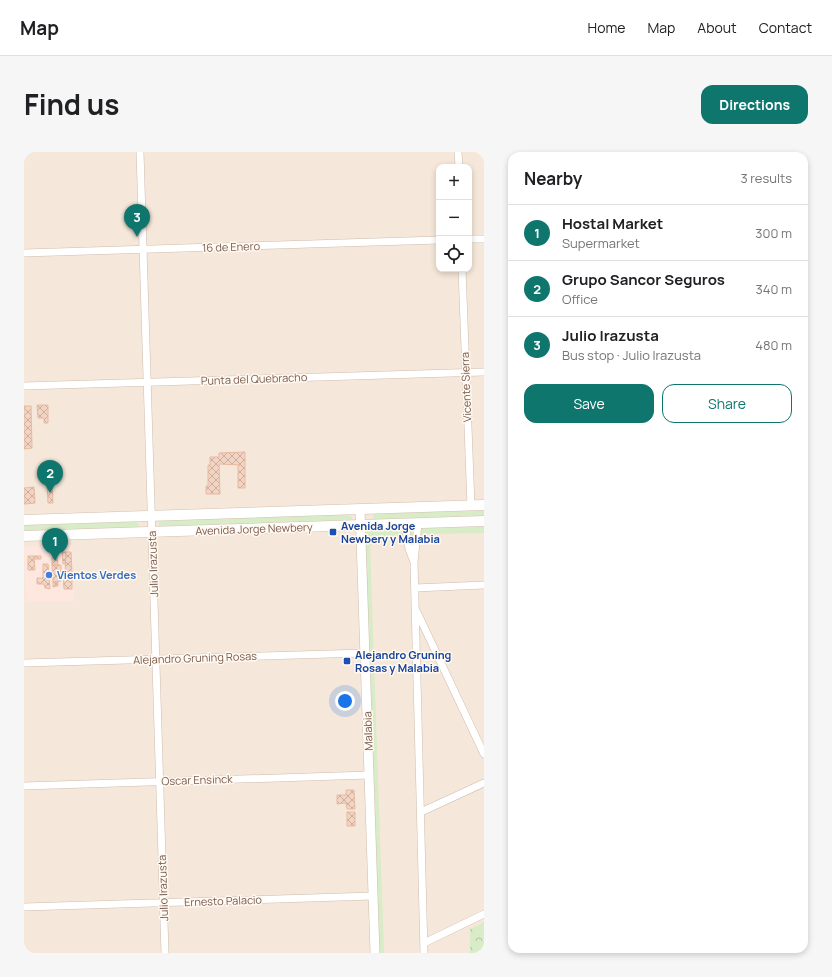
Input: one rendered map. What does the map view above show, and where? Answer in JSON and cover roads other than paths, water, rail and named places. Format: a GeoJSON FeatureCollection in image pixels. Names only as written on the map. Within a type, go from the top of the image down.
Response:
{"type":"FeatureCollection","features":[{"type":"Feature","properties":{"kind":"main road","name":"Avenida Jorge Newbery"},"geometry":{"type":"LineString","coordinates":[[24,520],[484,505]]}},
{"type":"Feature","properties":{"kind":"main road","name":"Avenida Jorge Newbery"},"geometry":{"type":"LineString","coordinates":[[24,536],[484,522]]}},
{"type":"Feature","properties":{"kind":"street","name":"Julio Irazusta"},"geometry":{"type":"LineString","coordinates":[[140,152],[165,953]]}},
{"type":"Feature","properties":{"kind":"street"},"geometry":{"type":"LineString","coordinates":[[458,152],[459,164]]}},
{"type":"Feature","properties":{"kind":"street"},"geometry":{"type":"LineString","coordinates":[[472,239],[484,239]]}},
{"type":"Feature","properties":{"kind":"street","name":"16 de Enero"},"geometry":{"type":"LineString","coordinates":[[24,254],[436,240]]}},
{"type":"Feature","properties":{"kind":"street","name":"Vicente Sierra"},"geometry":{"type":"LineString","coordinates":[[462,272],[471,506]]}},
{"type":"Feature","properties":{"kind":"street","name":"Punta del Quebracho"},"geometry":{"type":"LineString","coordinates":[[24,386],[484,372]]}},
{"type":"Feature","properties":{"kind":"street","name":"Malabia"},"geometry":{"type":"LineString","coordinates":[[360,509],[376,953]]}},
{"type":"Feature","properties":{"kind":"street"},"geometry":{"type":"LineString","coordinates":[[405,524],[409,549],[414,562]]}},
{"type":"Feature","properties":{"kind":"street"},"geometry":{"type":"LineString","coordinates":[[418,524],[414,562],[424,953]]}},
{"type":"Feature","properties":{"kind":"street"},"geometry":{"type":"LineString","coordinates":[[415,588],[484,585]]}},
{"type":"Feature","properties":{"kind":"street"},"geometry":{"type":"LineString","coordinates":[[415,608],[484,754]]}},
{"type":"Feature","properties":{"kind":"street","name":"Alejandro Gruning Rosas"},"geometry":{"type":"LineString","coordinates":[[24,663],[365,653]]}},
{"type":"Feature","properties":{"kind":"street","name":"Oscar Ensinck"},"geometry":{"type":"LineString","coordinates":[[24,786],[369,775]]}},
{"type":"Feature","properties":{"kind":"street"},"geometry":{"type":"LineString","coordinates":[[421,812],[484,783]]}},
{"type":"Feature","properties":{"kind":"street","name":"Ernesto Palacio"},"geometry":{"type":"LineString","coordinates":[[24,908],[374,896]]}},
{"type":"Feature","properties":{"kind":"street"},"geometry":{"type":"LineString","coordinates":[[424,942],[484,914]]}},
{"type":"Feature","properties":{"kind":"place","name":"Julio Irazusta"},"geometry":{"type":"Point","coordinates":[137,237]}},
{"type":"Feature","properties":{"kind":"place","name":"Grupo Sancor Seguros"},"geometry":{"type":"Point","coordinates":[50,493]}},
{"type":"Feature","properties":{"kind":"place","name":"Avenida Jorge Newbery y Malabia"},"geometry":{"type":"Point","coordinates":[333,532]}},
{"type":"Feature","properties":{"kind":"place","name":"Hostal Market"},"geometry":{"type":"Point","coordinates":[55,561]}},
{"type":"Feature","properties":{"kind":"place","name":"Vientos Verdes"},"geometry":{"type":"Point","coordinates":[49,575]}},
{"type":"Feature","properties":{"kind":"place","name":"Alejandro Gruning Rosas y Malabia"},"geometry":{"type":"Point","coordinates":[347,661]}}]}
